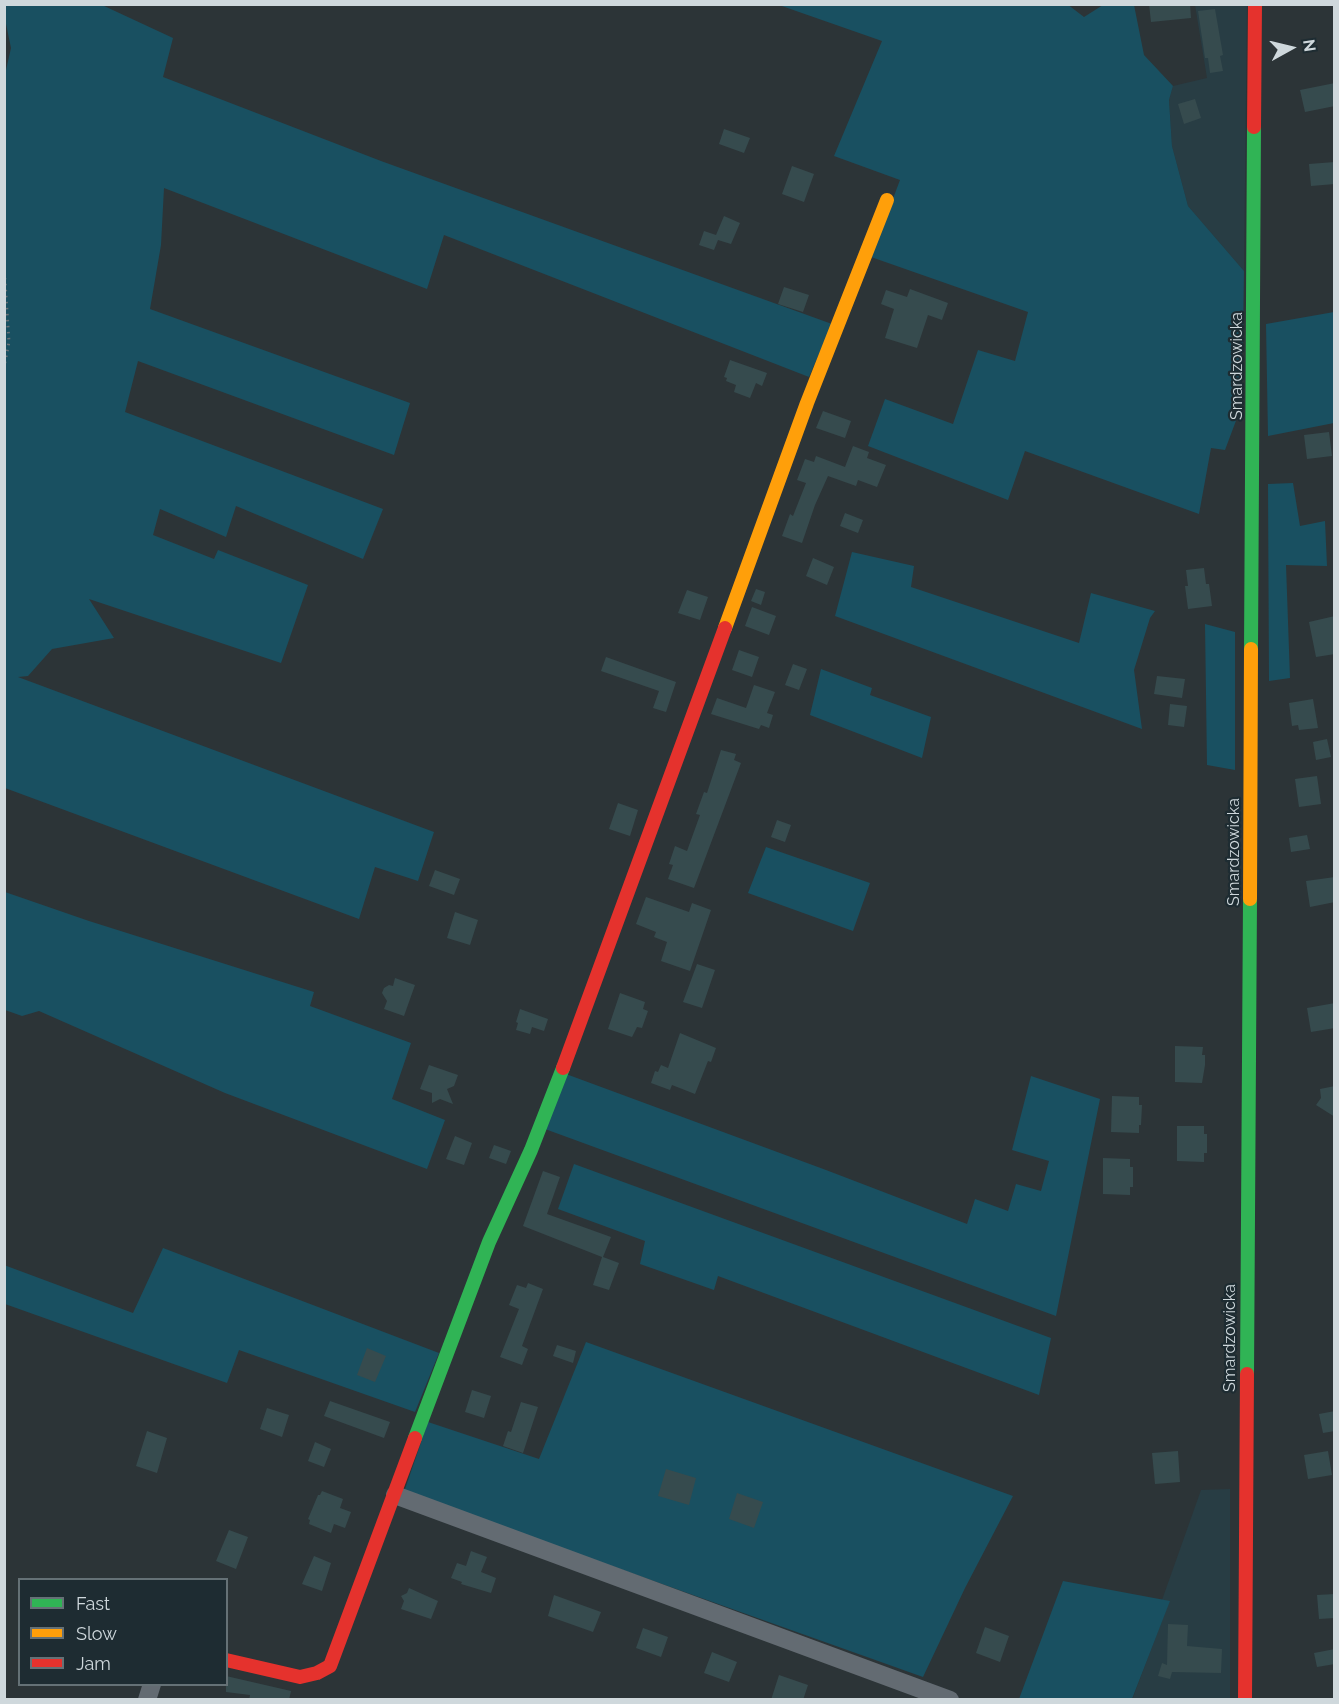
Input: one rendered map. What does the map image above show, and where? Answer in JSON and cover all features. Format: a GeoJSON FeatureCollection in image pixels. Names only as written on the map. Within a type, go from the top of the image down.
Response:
{"type":"FeatureCollection","features":[{"type":"Feature","properties":{"kind":"street","name":"Smardzowicka"},"geometry":{"type":"LineString","coordinates":[[1245,1700],[1255,4]]}},
{"type":"Feature","properties":{"kind":"street"},"geometry":{"type":"LineString","coordinates":[[228,1660],[300,1677],[317,1673],[330,1666],[489,1242],[531,1150],[573,1042],[807,403],[887,200]]}},
{"type":"Feature","properties":{"kind":"street"},"geometry":{"type":"LineString","coordinates":[[394,1495],[950,1700]]}},
{"type":"Feature","properties":{"kind":"path"},"geometry":{"type":"LineString","coordinates":[[4,266],[9,342],[4,367]]}},
{"type":"Feature","properties":{"kind":"shaded area"},"geometry":{"type":"Polygon","coordinates":[[[1067,4],[1084,17],[1103,5],[1134,5],[1144,55],[1173,86],[1169,100],[1172,146],[1188,206],[1244,271],[1243,339],[1237,418],[1225,450],[1211,448],[1199,514],[1025,451],[1008,500],[868,446],[885,399],[953,424],[978,350],[1015,361],[1028,312],[871,257],[900,180],[834,156],[882,41],[779,5],[1067,4]]]}},
{"type":"Feature","properties":{"kind":"shaded area"},"geometry":{"type":"Polygon","coordinates":[[[5,5],[102,5],[173,38],[163,77],[381,161],[832,324],[809,377],[444,235],[427,289],[164,188],[161,245],[150,309],[410,403],[394,455],[138,361],[125,412],[383,509],[363,559],[236,506],[226,537],[160,509],[153,535],[214,559],[218,550],[308,585],[281,663],[89,599],[114,638],[52,649],[28,676],[18,677],[434,832],[418,881],[375,867],[359,919],[5,788],[4,79],[11,48],[5,19],[5,5]]]}},
{"type":"Feature","properties":{"kind":"shaded area"},"geometry":{"type":"Polygon","coordinates":[[[1195,5],[1247,5],[1244,271],[1188,206],[1172,146],[1169,100],[1173,86],[1207,78],[1195,5]]]}},
{"type":"Feature","properties":{"kind":"shaded area"},"geometry":{"type":"Polygon","coordinates":[[[1334,312],[1334,423],[1268,436],[1266,324],[1334,312]]]}},
{"type":"Feature","properties":{"kind":"shaded area"},"geometry":{"type":"Polygon","coordinates":[[[1293,483],[1300,526],[1325,521],[1327,566],[1286,565],[1290,678],[1269,681],[1268,484],[1293,483]]]}},
{"type":"Feature","properties":{"kind":"shaded area"},"geometry":{"type":"Polygon","coordinates":[[[852,552],[914,566],[911,587],[1079,643],[1091,593],[1155,611],[1150,618],[1134,670],[1142,729],[835,616],[852,552]]]}},
{"type":"Feature","properties":{"kind":"shaded area"},"geometry":{"type":"Polygon","coordinates":[[[1205,624],[1235,632],[1235,770],[1207,765],[1205,624]]]}},
{"type":"Feature","properties":{"kind":"shaded area"},"geometry":{"type":"Polygon","coordinates":[[[821,669],[872,688],[870,695],[931,717],[922,758],[810,715],[821,669]]]}},
{"type":"Feature","properties":{"kind":"shaded area"},"geometry":{"type":"Polygon","coordinates":[[[766,847],[870,883],[853,931],[748,893],[766,847]]]}},
{"type":"Feature","properties":{"kind":"shaded area"},"geometry":{"type":"Polygon","coordinates":[[[5,892],[314,992],[310,1006],[411,1043],[392,1099],[445,1120],[427,1169],[225,1093],[39,1011],[22,1016],[5,1010],[5,892]]]}},
{"type":"Feature","properties":{"kind":"shaded area"},"geometry":{"type":"Polygon","coordinates":[[[566,1074],[967,1224],[975,1199],[1008,1211],[1016,1184],[1041,1191],[1049,1161],[1012,1150],[1031,1076],[1100,1099],[1056,1316],[545,1129],[566,1074]]]}},
{"type":"Feature","properties":{"kind":"shaded area"},"geometry":{"type":"Polygon","coordinates":[[[574,1164],[1051,1338],[1039,1395],[718,1276],[714,1290],[640,1264],[645,1241],[558,1209],[574,1164]]]}},
{"type":"Feature","properties":{"kind":"shaded area"},"geometry":{"type":"Polygon","coordinates":[[[163,1248],[439,1353],[415,1412],[239,1350],[227,1383],[5,1304],[4,1265],[133,1313],[163,1248]]]}},
{"type":"Feature","properties":{"kind":"shaded area"},"geometry":{"type":"Polygon","coordinates":[[[586,1342],[1013,1496],[965,1588],[923,1677],[404,1492],[428,1422],[539,1459],[586,1342]]]}},
{"type":"Feature","properties":{"kind":"shaded area"},"geometry":{"type":"Polygon","coordinates":[[[1230,1489],[1230,1699],[1132,1700],[1169,1602],[1162,1600],[1201,1490],[1230,1489]]]}},
{"type":"Feature","properties":{"kind":"shaded area"},"geometry":{"type":"Polygon","coordinates":[[[1063,1581],[1170,1601],[1132,1699],[1019,1699],[1063,1581]]]}},
{"type":"Feature","properties":{"kind":"building"},"geometry":{"type":"Polygon","coordinates":[[[1149,4],[1190,4],[1191,18],[1151,22],[1149,4]]]}},
{"type":"Feature","properties":{"kind":"building"},"geometry":{"type":"Polygon","coordinates":[[[1215,9],[1223,55],[1220,56],[1223,71],[1210,73],[1208,58],[1205,58],[1198,11],[1215,9]]]}},
{"type":"Feature","properties":{"kind":"building"},"geometry":{"type":"Polygon","coordinates":[[[1335,83],[1335,106],[1305,112],[1300,90],[1335,83]]]}},
{"type":"Feature","properties":{"kind":"building"},"geometry":{"type":"Polygon","coordinates":[[[1195,99],[1201,118],[1184,124],[1178,104],[1195,99]]]}},
{"type":"Feature","properties":{"kind":"building"},"geometry":{"type":"Polygon","coordinates":[[[724,129],[750,138],[744,153],[719,144],[724,129]]]}},
{"type":"Feature","properties":{"kind":"building"},"geometry":{"type":"Polygon","coordinates":[[[1335,162],[1335,184],[1311,186],[1309,164],[1335,162]]]}},
{"type":"Feature","properties":{"kind":"building"},"geometry":{"type":"Polygon","coordinates":[[[792,166],[814,174],[804,202],[782,194],[792,166]]]}},
{"type":"Feature","properties":{"kind":"building"},"geometry":{"type":"Polygon","coordinates":[[[724,216],[740,223],[731,244],[718,240],[714,250],[699,245],[704,231],[716,235],[724,216]]]}},
{"type":"Feature","properties":{"kind":"building"},"geometry":{"type":"Polygon","coordinates":[[[784,287],[809,295],[803,312],[778,304],[784,287]]]}},
{"type":"Feature","properties":{"kind":"building"},"geometry":{"type":"Polygon","coordinates":[[[910,289],[948,303],[942,320],[928,315],[917,348],[885,338],[894,309],[881,304],[886,290],[907,297],[910,289]]]}},
{"type":"Feature","properties":{"kind":"building"},"geometry":{"type":"Polygon","coordinates":[[[730,360],[767,373],[762,386],[756,383],[750,398],[734,392],[736,385],[726,381],[727,378],[724,377],[730,360]]]}},
{"type":"Feature","properties":{"kind":"building"},"geometry":{"type":"Polygon","coordinates":[[[823,411],[851,421],[845,438],[816,428],[823,411]]]}},
{"type":"Feature","properties":{"kind":"building"},"geometry":{"type":"Polygon","coordinates":[[[1329,432],[1332,456],[1307,459],[1304,435],[1329,432]]]}},
{"type":"Feature","properties":{"kind":"building"},"geometry":{"type":"Polygon","coordinates":[[[853,446],[869,452],[867,458],[886,465],[877,487],[858,480],[856,486],[828,476],[802,543],[782,536],[806,483],[797,480],[805,459],[814,462],[816,456],[845,467],[853,446]]]}},
{"type":"Feature","properties":{"kind":"building"},"geometry":{"type":"Polygon","coordinates":[[[845,513],[863,520],[858,533],[840,526],[845,513]]]}},
{"type":"Feature","properties":{"kind":"building"},"geometry":{"type":"Polygon","coordinates":[[[813,558],[834,567],[827,585],[806,576],[813,558]]]}},
{"type":"Feature","properties":{"kind":"building"},"geometry":{"type":"Polygon","coordinates":[[[1204,568],[1212,606],[1188,609],[1185,586],[1188,586],[1186,570],[1204,568]]]}},
{"type":"Feature","properties":{"kind":"building"},"geometry":{"type":"Polygon","coordinates":[[[756,589],[765,592],[761,605],[751,601],[756,589]]]}},
{"type":"Feature","properties":{"kind":"building"},"geometry":{"type":"Polygon","coordinates":[[[687,590],[708,597],[700,620],[678,613],[687,590]]]}},
{"type":"Feature","properties":{"kind":"building"},"geometry":{"type":"Polygon","coordinates":[[[752,607],[776,616],[769,635],[745,626],[752,607]]]}},
{"type":"Feature","properties":{"kind":"building"},"geometry":{"type":"Polygon","coordinates":[[[1335,616],[1335,654],[1316,657],[1309,622],[1335,616]]]}},
{"type":"Feature","properties":{"kind":"building"},"geometry":{"type":"Polygon","coordinates":[[[739,650],[759,657],[752,677],[732,670],[739,650]]]}},
{"type":"Feature","properties":{"kind":"building"},"geometry":{"type":"Polygon","coordinates":[[[606,657],[676,682],[666,712],[653,708],[659,691],[601,671],[606,657]]]}},
{"type":"Feature","properties":{"kind":"building"},"geometry":{"type":"Polygon","coordinates":[[[793,664],[807,669],[799,690],[785,685],[793,664]]]}},
{"type":"Feature","properties":{"kind":"building"},"geometry":{"type":"Polygon","coordinates":[[[1157,676],[1185,679],[1182,698],[1154,694],[1157,676]]]}},
{"type":"Feature","properties":{"kind":"building"},"geometry":{"type":"Polygon","coordinates":[[[754,685],[775,692],[767,713],[773,715],[769,728],[761,725],[759,729],[711,714],[717,698],[746,708],[754,685]]]}},
{"type":"Feature","properties":{"kind":"building"},"geometry":{"type":"Polygon","coordinates":[[[1313,699],[1318,728],[1299,730],[1298,725],[1292,726],[1289,703],[1313,699]]]}},
{"type":"Feature","properties":{"kind":"building"},"geometry":{"type":"Polygon","coordinates":[[[1170,704],[1187,706],[1184,727],[1168,725],[1170,704]]]}},
{"type":"Feature","properties":{"kind":"building"},"geometry":{"type":"Polygon","coordinates":[[[1327,739],[1331,757],[1316,760],[1313,742],[1327,739]]]}},
{"type":"Feature","properties":{"kind":"building"},"geometry":{"type":"Polygon","coordinates":[[[721,750],[736,754],[734,760],[741,763],[694,888],[668,879],[673,865],[669,864],[675,846],[687,851],[700,815],[696,814],[704,792],[707,793],[721,750]]]}},
{"type":"Feature","properties":{"kind":"building"},"geometry":{"type":"Polygon","coordinates":[[[1317,776],[1321,804],[1299,807],[1295,779],[1317,776]]]}},
{"type":"Feature","properties":{"kind":"building"},"geometry":{"type":"Polygon","coordinates":[[[618,803],[638,810],[630,836],[609,829],[618,803]]]}},
{"type":"Feature","properties":{"kind":"building"},"geometry":{"type":"Polygon","coordinates":[[[777,820],[791,825],[785,842],[771,837],[777,820]]]}},
{"type":"Feature","properties":{"kind":"building"},"geometry":{"type":"Polygon","coordinates":[[[1307,835],[1310,849],[1291,852],[1289,838],[1307,835]]]}},
{"type":"Feature","properties":{"kind":"building"},"geometry":{"type":"Polygon","coordinates":[[[435,870],[460,879],[454,895],[429,886],[435,870]]]}},
{"type":"Feature","properties":{"kind":"building"},"geometry":{"type":"Polygon","coordinates":[[[1335,877],[1335,902],[1310,907],[1306,881],[1335,877]]]}},
{"type":"Feature","properties":{"kind":"building"},"geometry":{"type":"Polygon","coordinates":[[[646,897],[689,912],[692,903],[711,910],[690,971],[661,961],[667,942],[654,937],[656,932],[636,924],[646,897]]]}},
{"type":"Feature","properties":{"kind":"building"},"geometry":{"type":"Polygon","coordinates":[[[455,912],[478,920],[470,945],[447,938],[455,912]]]}},
{"type":"Feature","properties":{"kind":"building"},"geometry":{"type":"Polygon","coordinates":[[[697,964],[715,970],[702,1008],[683,1002],[697,964]]]}},
{"type":"Feature","properties":{"kind":"building"},"geometry":{"type":"Polygon","coordinates":[[[395,978],[415,985],[404,1016],[384,1009],[387,1001],[382,993],[384,988],[389,985],[393,986],[395,978]]]}},
{"type":"Feature","properties":{"kind":"building"},"geometry":{"type":"Polygon","coordinates":[[[620,993],[645,1002],[643,1009],[648,1011],[642,1028],[637,1027],[632,1037],[608,1029],[620,993]]]}},
{"type":"Feature","properties":{"kind":"building"},"geometry":{"type":"Polygon","coordinates":[[[1335,1003],[1335,1028],[1311,1032],[1307,1008],[1335,1003]]]}},
{"type":"Feature","properties":{"kind":"building"},"geometry":{"type":"Polygon","coordinates":[[[520,1009],[548,1019],[544,1031],[532,1027],[530,1034],[516,1030],[520,1009]]]}},
{"type":"Feature","properties":{"kind":"building"},"geometry":{"type":"Polygon","coordinates":[[[680,1033],[716,1048],[711,1062],[708,1061],[695,1094],[672,1085],[670,1090],[651,1083],[655,1071],[658,1072],[661,1065],[668,1068],[680,1033]]]}},
{"type":"Feature","properties":{"kind":"building"},"geometry":{"type":"Polygon","coordinates":[[[1175,1046],[1203,1047],[1202,1055],[1205,1055],[1205,1065],[1202,1083],[1175,1082],[1175,1046]]]}},
{"type":"Feature","properties":{"kind":"building"},"geometry":{"type":"Polygon","coordinates":[[[429,1065],[458,1075],[454,1086],[447,1089],[453,1104],[440,1099],[432,1103],[432,1093],[420,1089],[429,1065]]]}},
{"type":"Feature","properties":{"kind":"building"},"geometry":{"type":"Polygon","coordinates":[[[1335,1086],[1335,1117],[1316,1105],[1321,1098],[1320,1089],[1335,1086]]]}},
{"type":"Feature","properties":{"kind":"building"},"geometry":{"type":"Polygon","coordinates":[[[1112,1096],[1139,1097],[1139,1105],[1142,1105],[1139,1133],[1111,1132],[1112,1096]]]}},
{"type":"Feature","properties":{"kind":"building"},"geometry":{"type":"Polygon","coordinates":[[[1177,1126],[1204,1126],[1204,1134],[1207,1134],[1207,1153],[1204,1153],[1204,1162],[1177,1161],[1177,1126]]]}},
{"type":"Feature","properties":{"kind":"building"},"geometry":{"type":"Polygon","coordinates":[[[455,1136],[472,1143],[464,1165],[446,1159],[455,1136]]]}},
{"type":"Feature","properties":{"kind":"building"},"geometry":{"type":"Polygon","coordinates":[[[494,1145],[511,1151],[506,1164],[489,1158],[494,1145]]]}},
{"type":"Feature","properties":{"kind":"building"},"geometry":{"type":"Polygon","coordinates":[[[1103,1158],[1130,1159],[1130,1167],[1133,1167],[1133,1187],[1130,1187],[1130,1195],[1103,1194],[1103,1158]]]}},
{"type":"Feature","properties":{"kind":"building"},"geometry":{"type":"Polygon","coordinates":[[[543,1171],[560,1177],[547,1214],[611,1237],[603,1257],[619,1263],[609,1290],[593,1285],[602,1257],[523,1226],[543,1171]]]}},
{"type":"Feature","properties":{"kind":"building"},"geometry":{"type":"Polygon","coordinates":[[[528,1283],[543,1289],[522,1346],[528,1349],[522,1365],[500,1357],[519,1309],[509,1305],[517,1285],[526,1288],[528,1283]]]}},
{"type":"Feature","properties":{"kind":"building"},"geometry":{"type":"Polygon","coordinates":[[[557,1345],[576,1351],[573,1363],[553,1356],[557,1345]]]}},
{"type":"Feature","properties":{"kind":"building"},"geometry":{"type":"Polygon","coordinates":[[[367,1348],[386,1356],[375,1382],[357,1375],[367,1348]]]}},
{"type":"Feature","properties":{"kind":"building"},"geometry":{"type":"Polygon","coordinates":[[[472,1390],[491,1396],[484,1418],[465,1412],[472,1390]]]}},
{"type":"Feature","properties":{"kind":"building"},"geometry":{"type":"Polygon","coordinates":[[[330,1401],[390,1422],[384,1438],[324,1416],[330,1401]]]}},
{"type":"Feature","properties":{"kind":"building"},"geometry":{"type":"Polygon","coordinates":[[[521,1402],[538,1407],[523,1453],[503,1446],[508,1431],[511,1432],[521,1402]]]}},
{"type":"Feature","properties":{"kind":"building"},"geometry":{"type":"Polygon","coordinates":[[[267,1408],[289,1415],[282,1437],[260,1429],[267,1408]]]}},
{"type":"Feature","properties":{"kind":"building"},"geometry":{"type":"Polygon","coordinates":[[[1335,1411],[1335,1431],[1323,1433],[1319,1414],[1335,1411]]]}},
{"type":"Feature","properties":{"kind":"building"},"geometry":{"type":"Polygon","coordinates":[[[147,1431],[167,1438],[157,1473],[136,1466],[147,1431]]]}},
{"type":"Feature","properties":{"kind":"building"},"geometry":{"type":"Polygon","coordinates":[[[315,1442],[331,1449],[324,1467],[308,1461],[315,1442]]]}},
{"type":"Feature","properties":{"kind":"building"},"geometry":{"type":"Polygon","coordinates":[[[1178,1451],[1180,1482],[1155,1484],[1152,1453],[1178,1451]]]}},
{"type":"Feature","properties":{"kind":"building"},"geometry":{"type":"Polygon","coordinates":[[[1328,1451],[1332,1475],[1308,1479],[1304,1455],[1328,1451]]]}},
{"type":"Feature","properties":{"kind":"building"},"geometry":{"type":"Polygon","coordinates":[[[666,1469],[696,1478],[689,1505],[658,1496],[666,1469]]]}},
{"type":"Feature","properties":{"kind":"building"},"geometry":{"type":"Polygon","coordinates":[[[322,1491],[343,1499],[340,1508],[351,1512],[345,1528],[334,1524],[331,1533],[309,1524],[308,1519],[322,1491]]]}},
{"type":"Feature","properties":{"kind":"building"},"geometry":{"type":"Polygon","coordinates":[[[737,1493],[763,1502],[754,1528],[729,1519],[737,1493]]]}},
{"type":"Feature","properties":{"kind":"building"},"geometry":{"type":"Polygon","coordinates":[[[229,1530],[248,1537],[236,1569],[216,1561],[229,1530]]]}},
{"type":"Feature","properties":{"kind":"building"},"geometry":{"type":"Polygon","coordinates":[[[471,1551],[487,1557],[481,1572],[496,1578],[491,1593],[461,1584],[462,1582],[451,1578],[457,1563],[466,1566],[471,1551]]]}},
{"type":"Feature","properties":{"kind":"building"},"geometry":{"type":"Polygon","coordinates":[[[314,1556],[331,1563],[322,1591],[302,1584],[314,1556]]]}},
{"type":"Feature","properties":{"kind":"building"},"geometry":{"type":"Polygon","coordinates":[[[409,1588],[438,1601],[431,1619],[401,1609],[404,1601],[401,1596],[407,1593],[409,1588]]]}},
{"type":"Feature","properties":{"kind":"building"},"geometry":{"type":"Polygon","coordinates":[[[1335,1594],[1335,1618],[1319,1619],[1317,1595],[1335,1594]]]}},
{"type":"Feature","properties":{"kind":"building"},"geometry":{"type":"Polygon","coordinates":[[[554,1595],[601,1612],[593,1632],[548,1616],[554,1595]]]}},
{"type":"Feature","properties":{"kind":"building"},"geometry":{"type":"Polygon","coordinates":[[[1168,1624],[1188,1625],[1187,1646],[1222,1649],[1221,1673],[1172,1672],[1170,1679],[1158,1676],[1162,1663],[1167,1665],[1168,1624]]]}},
{"type":"Feature","properties":{"kind":"building"},"geometry":{"type":"Polygon","coordinates":[[[985,1627],[1009,1636],[1000,1662],[976,1653],[985,1627]]]}},
{"type":"Feature","properties":{"kind":"building"},"geometry":{"type":"Polygon","coordinates":[[[643,1628],[668,1637],[661,1657],[636,1648],[643,1628]]]}},
{"type":"Feature","properties":{"kind":"building"},"geometry":{"type":"Polygon","coordinates":[[[1335,1649],[1335,1664],[1317,1667],[1314,1653],[1335,1649]]]}},
{"type":"Feature","properties":{"kind":"building"},"geometry":{"type":"Polygon","coordinates":[[[712,1652],[737,1662],[729,1682],[704,1673],[712,1652]]]}},
{"type":"Feature","properties":{"kind":"building"},"geometry":{"type":"Polygon","coordinates":[[[779,1675],[808,1685],[803,1700],[771,1700],[779,1675]]]}},
{"type":"Feature","properties":{"kind":"building"},"geometry":{"type":"Polygon","coordinates":[[[228,1676],[291,1691],[289,1700],[249,1700],[250,1695],[226,1692],[228,1676]]]}},
{"type":"Feature","properties":{"kind":"traffic: fast"},"geometry":{"type":"LineString","coordinates":[[1251,649],[1254,127]]}},
{"type":"Feature","properties":{"kind":"traffic: fast"},"geometry":{"type":"LineString","coordinates":[[1247,1374],[1250,899]]}},
{"type":"Feature","properties":{"kind":"traffic: fast"},"geometry":{"type":"LineString","coordinates":[[415,1438],[489,1242],[531,1150],[563,1068]]}},
{"type":"Feature","properties":{"kind":"traffic: slow"},"geometry":{"type":"LineString","coordinates":[[725,628],[807,403],[887,200]]}},
{"type":"Feature","properties":{"kind":"traffic: slow"},"geometry":{"type":"LineString","coordinates":[[1250,899],[1251,649]]}},
{"type":"Feature","properties":{"kind":"traffic: jam"},"geometry":{"type":"LineString","coordinates":[[1254,127],[1255,4]]}},
{"type":"Feature","properties":{"kind":"traffic: jam"},"geometry":{"type":"LineString","coordinates":[[563,1068],[725,628]]}},
{"type":"Feature","properties":{"kind":"traffic: jam"},"geometry":{"type":"LineString","coordinates":[[1245,1700],[1247,1374]]}},
{"type":"Feature","properties":{"kind":"traffic: jam"},"geometry":{"type":"LineString","coordinates":[[228,1660],[300,1677],[317,1673],[330,1666],[415,1438]]}}]}
